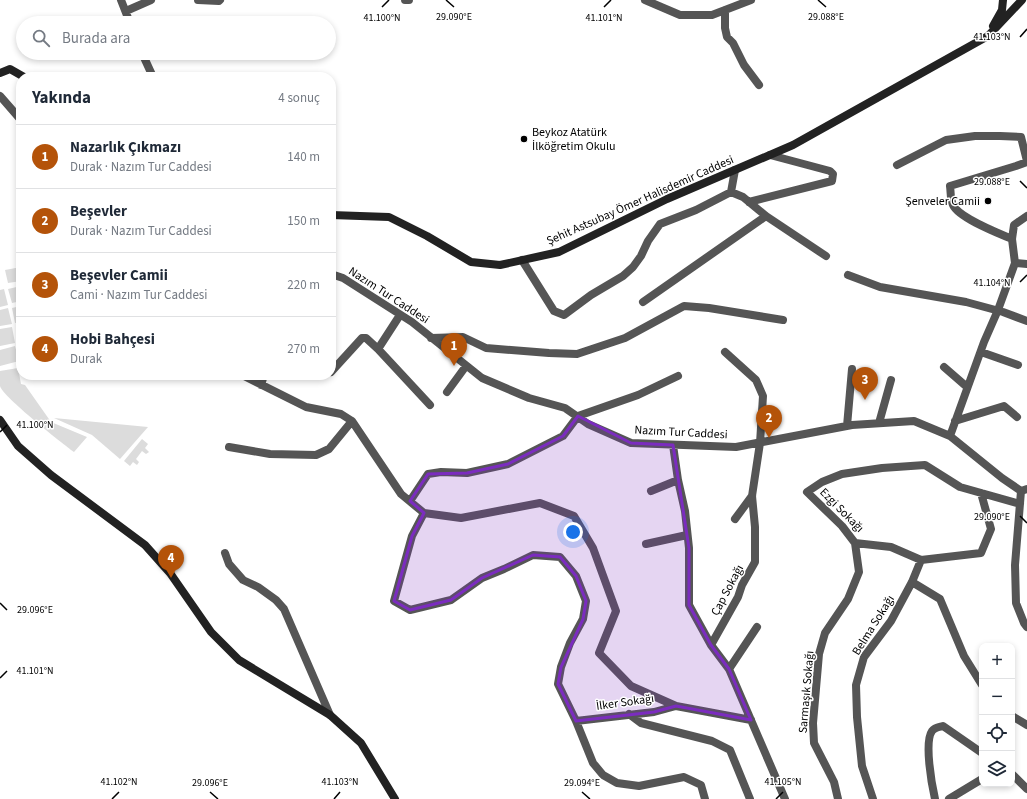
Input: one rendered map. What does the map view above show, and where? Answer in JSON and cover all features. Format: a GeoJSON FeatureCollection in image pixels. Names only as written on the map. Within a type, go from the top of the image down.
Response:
{"type":"FeatureCollection","features":[{"type":"Feature","properties":{"kind":"street"},"geometry":{"type":"LineString","coordinates":[[121,0],[128,16]]}},
{"type":"Feature","properties":{"kind":"street"},"geometry":{"type":"LineString","coordinates":[[126,11],[151,0]]}},
{"type":"Feature","properties":{"kind":"street"},"geometry":{"type":"LineString","coordinates":[[198,0],[220,0]]}},
{"type":"Feature","properties":{"kind":"street"},"geometry":{"type":"LineString","coordinates":[[644,0],[680,15],[712,16],[747,1]]}},
{"type":"Feature","properties":{"kind":"street"},"geometry":{"type":"LineString","coordinates":[[988,36],[1002,10],[1004,0]]}},
{"type":"Feature","properties":{"kind":"street","name":"Şehit Astsubay Ömer Halisdemir Caddesi"},"geometry":{"type":"LineString","coordinates":[[336,215],[389,217],[427,236],[471,262],[500,265],[559,252],[667,199],[793,144],[988,36],[1022,0]]}},
{"type":"Feature","properties":{"kind":"street"},"geometry":{"type":"LineString","coordinates":[[725,10],[725,28],[728,37],[733,43],[744,65],[759,85]]}},
{"type":"Feature","properties":{"kind":"street"},"geometry":{"type":"LineString","coordinates":[[145,60],[149,72]]}},
{"type":"Feature","properties":{"kind":"street"},"geometry":{"type":"LineString","coordinates":[[0,73],[10,69],[16,72]]}},
{"type":"Feature","properties":{"kind":"street"},"geometry":{"type":"LineString","coordinates":[[0,96],[16,114]]}},
{"type":"Feature","properties":{"kind":"street"},"geometry":{"type":"LineString","coordinates":[[897,165],[946,140],[975,136],[1021,137],[1027,161],[1016,166],[950,186],[952,203],[957,211],[988,229],[1012,239]]}},
{"type":"Feature","properties":{"kind":"street"},"geometry":{"type":"LineString","coordinates":[[749,202],[832,181],[833,174],[830,171],[770,155]]}},
{"type":"Feature","properties":{"kind":"street"},"geometry":{"type":"LineString","coordinates":[[731,192],[735,170]]}},
{"type":"Feature","properties":{"kind":"street"},"geometry":{"type":"LineString","coordinates":[[522,260],[554,312],[564,315],[591,295],[623,276],[633,267],[660,224],[696,210],[731,192],[743,197],[766,216],[826,256]]}},
{"type":"Feature","properties":{"kind":"street"},"geometry":{"type":"LineString","coordinates":[[644,302],[766,216]]}},
{"type":"Feature","properties":{"kind":"street"},"geometry":{"type":"LineString","coordinates":[[950,436],[967,387],[1015,263],[1012,239],[1014,225],[1027,216]]}},
{"type":"Feature","properties":{"kind":"street"},"geometry":{"type":"LineString","coordinates":[[1015,263],[1027,264]]}},
{"type":"Feature","properties":{"kind":"street"},"geometry":{"type":"LineString","coordinates":[[848,275],[880,287],[966,302],[998,310],[1027,321]]}},
{"type":"Feature","properties":{"kind":"street","name":"Nazım Tur Caddesi"},"geometry":{"type":"LineString","coordinates":[[336,276],[343,278],[400,315],[482,378],[529,398],[565,408],[588,424],[631,443],[736,447],[847,426],[914,421],[950,436],[1002,478],[1024,490]]}},
{"type":"Feature","properties":{"kind":"street"},"geometry":{"type":"LineString","coordinates":[[431,338],[463,337],[486,348],[577,354],[624,338],[684,306],[709,308],[783,320]]}},
{"type":"Feature","properties":{"kind":"street"},"geometry":{"type":"LineString","coordinates":[[378,349],[400,315]]}},
{"type":"Feature","properties":{"kind":"street"},"geometry":{"type":"LineString","coordinates":[[336,367],[362,338],[366,338],[430,405]]}},
{"type":"Feature","properties":{"kind":"street","name":"Çap Sokağı"},"geometry":{"type":"LineString","coordinates":[[711,645],[755,562],[752,496],[760,443],[763,396],[756,380],[725,352]]}},
{"type":"Feature","properties":{"kind":"street"},"geometry":{"type":"LineString","coordinates":[[981,352],[1018,365]]}},
{"type":"Feature","properties":{"kind":"street"},"geometry":{"type":"LineString","coordinates":[[447,392],[466,366]]}},
{"type":"Feature","properties":{"kind":"street"},"geometry":{"type":"LineString","coordinates":[[944,367],[967,387]]}},
{"type":"Feature","properties":{"kind":"street"},"geometry":{"type":"LineString","coordinates":[[847,426],[852,369]]}},
{"type":"Feature","properties":{"kind":"street"},"geometry":{"type":"LineString","coordinates":[[410,501],[428,474],[441,472],[468,473],[508,464],[563,436],[578,416],[638,396],[678,376]]}},
{"type":"Feature","properties":{"kind":"street"},"geometry":{"type":"LineString","coordinates":[[252,380],[306,407],[341,414],[352,421],[401,494],[424,513],[461,518],[540,503],[574,516],[593,548],[616,611],[599,653],[631,686],[676,706],[751,720]]}},
{"type":"Feature","properties":{"kind":"street"},"geometry":{"type":"LineString","coordinates":[[261,385],[262,380]]}},
{"type":"Feature","properties":{"kind":"street"},"geometry":{"type":"LineString","coordinates":[[878,423],[891,380]]}},
{"type":"Feature","properties":{"kind":"street"},"geometry":{"type":"LineString","coordinates":[[955,421],[1004,406],[1017,417]]}},
{"type":"Feature","properties":{"kind":"street"},"geometry":{"type":"LineString","coordinates":[[0,420],[18,446],[51,475],[145,545],[170,573],[211,632],[239,660],[330,715],[362,743],[395,799]]}},
{"type":"Feature","properties":{"kind":"street"},"geometry":{"type":"LineString","coordinates":[[229,447],[270,454],[316,455],[329,448],[352,421]]}},
{"type":"Feature","properties":{"kind":"street"},"geometry":{"type":"LineString","coordinates":[[673,445],[678,480],[685,510],[689,548],[689,606],[711,645],[729,669],[785,799]]}},
{"type":"Feature","properties":{"kind":"street","name":"Ezgi Sokağı"},"geometry":{"type":"LineString","coordinates":[[920,560],[891,547],[856,543],[842,526],[807,492],[822,482],[842,474],[882,468],[925,465],[960,487],[1020,504]]}},
{"type":"Feature","properties":{"kind":"street"},"geometry":{"type":"LineString","coordinates":[[651,491],[678,480]]}},
{"type":"Feature","properties":{"kind":"street"},"geometry":{"type":"LineString","coordinates":[[1024,490],[1020,504],[1015,566],[1016,603],[1026,624]]}},
{"type":"Feature","properties":{"kind":"street"},"geometry":{"type":"LineString","coordinates":[[920,560],[981,553],[991,529],[981,493]]}},
{"type":"Feature","properties":{"kind":"street","name":"Çap Sokağı"},"geometry":{"type":"LineString","coordinates":[[735,519],[752,496]]}},
{"type":"Feature","properties":{"kind":"street"},"geometry":{"type":"LineString","coordinates":[[424,513],[412,536],[394,601],[410,610],[451,600],[482,578],[533,555],[560,557],[576,576],[586,601],[583,619],[570,643],[561,666],[558,684],[576,721],[593,763],[603,775],[617,783],[639,786],[684,777],[701,785],[705,799]]}},
{"type":"Feature","properties":{"kind":"street"},"geometry":{"type":"LineString","coordinates":[[646,544],[687,535]]}},
{"type":"Feature","properties":{"kind":"street","name":"Sarmaşık Sokağı"},"geometry":{"type":"LineString","coordinates":[[838,799],[834,782],[814,743],[813,722],[819,654],[826,633],[848,599],[859,572],[856,543]]}},
{"type":"Feature","properties":{"kind":"street"},"geometry":{"type":"LineString","coordinates":[[225,553],[229,564],[243,580],[270,596],[284,609],[330,715]]}},
{"type":"Feature","properties":{"kind":"street","name":"Belma Sokağı"},"geometry":{"type":"LineString","coordinates":[[872,799],[862,766],[856,717],[856,685],[864,658],[891,621],[912,582],[920,560]]}},
{"type":"Feature","properties":{"kind":"street"},"geometry":{"type":"LineString","coordinates":[[912,582],[940,599],[964,656],[979,680]]}},
{"type":"Feature","properties":{"kind":"street"},"geometry":{"type":"LineString","coordinates":[[729,669],[757,627]]}},
{"type":"Feature","properties":{"kind":"street","name":"İlker Sokağı"},"geometry":{"type":"LineString","coordinates":[[576,721],[654,712],[676,706]]}},
{"type":"Feature","properties":{"kind":"street"},"geometry":{"type":"LineString","coordinates":[[629,714],[641,723],[712,741],[730,750],[750,799]]}},
{"type":"Feature","properties":{"kind":"street"},"geometry":{"type":"LineString","coordinates":[[1015,718],[1027,725]]}},
{"type":"Feature","properties":{"kind":"street"},"geometry":{"type":"LineString","coordinates":[[935,799],[932,786],[928,745],[932,731],[937,727],[943,726],[979,751]]}},
{"type":"Feature","properties":{"kind":"street"},"geometry":{"type":"LineString","coordinates":[[1015,777],[1027,789]]}},
{"type":"Feature","properties":{"kind":"street"},"geometry":{"type":"LineString","coordinates":[[949,799],[979,781]]}},
{"type":"Feature","properties":{"kind":"highlighted area"},"geometry":{"type":"Polygon","coordinates":[[[578,416],[631,443],[673,445],[689,548],[689,605],[711,645],[729,669],[751,720],[676,706],[654,712],[576,721],[558,684],[561,667],[583,619],[586,601],[576,576],[560,557],[533,555],[482,578],[451,600],[410,610],[394,601],[412,536],[424,513],[410,501],[428,474],[467,473],[508,464],[563,436],[578,416]]]}},
{"type":"Feature","properties":{"kind":"shaded area"},"geometry":{"type":"Polygon","coordinates":[[[16,268],[16,282],[8,283],[5,270],[16,268]]]}},
{"type":"Feature","properties":{"kind":"shaded area"},"geometry":{"type":"Polygon","coordinates":[[[16,287],[16,302],[12,303],[8,289],[16,287]]]}},
{"type":"Feature","properties":{"kind":"shaded area"},"geometry":{"type":"Polygon","coordinates":[[[4,289],[8,305],[0,307],[0,290],[4,289]]]}},
{"type":"Feature","properties":{"kind":"shaded area"},"geometry":{"type":"Polygon","coordinates":[[[16,307],[16,323],[15,323],[12,308],[16,307]]]}},
{"type":"Feature","properties":{"kind":"shaded area"},"geometry":{"type":"Polygon","coordinates":[[[8,308],[12,324],[0,326],[0,310],[8,308]]]}},
{"type":"Feature","properties":{"kind":"shaded area"},"geometry":{"type":"Polygon","coordinates":[[[12,327],[15,343],[0,346],[0,329],[12,327]]]}},
{"type":"Feature","properties":{"kind":"shaded area"},"geometry":{"type":"Polygon","coordinates":[[[15,346],[16,362],[0,366],[0,350],[15,346]]]}},
{"type":"Feature","properties":{"kind":"shaded area"},"geometry":{"type":"Polygon","coordinates":[[[16,368],[16,380],[20,380],[21,384],[25,385],[51,422],[87,437],[74,452],[11,400],[0,386],[0,371],[16,368]]]}},
{"type":"Feature","properties":{"kind":"shaded area"},"geometry":{"type":"Polygon","coordinates":[[[54,418],[148,427],[120,459],[92,435],[54,418]]]}},
{"type":"Feature","properties":{"kind":"shaded area"},"geometry":{"type":"Polygon","coordinates":[[[142,439],[148,444],[145,448],[149,452],[146,454],[142,451],[136,459],[139,462],[137,465],[133,462],[130,466],[124,461],[142,439]]]}},
{"type":"Feature","properties":{"kind":"place","name":"Beykoz Atatürk İlköğretim Okulu"},"geometry":{"type":"Point","coordinates":[524,139]}},
{"type":"Feature","properties":{"kind":"place","name":"Şenveler Camii"},"geometry":{"type":"Point","coordinates":[988,201]}},
{"type":"Feature","properties":{"kind":"place","name":"Nazarlık Çıkmazı"},"geometry":{"type":"Point","coordinates":[454,366]}},
{"type":"Feature","properties":{"kind":"place","name":"Beşevler Camii"},"geometry":{"type":"Point","coordinates":[865,400]}},
{"type":"Feature","properties":{"kind":"place","name":"Beşevler"},"geometry":{"type":"Point","coordinates":[769,438]}},
{"type":"Feature","properties":{"kind":"place","name":"Hobi Bahçesi"},"geometry":{"type":"Point","coordinates":[171,578]}}]}
